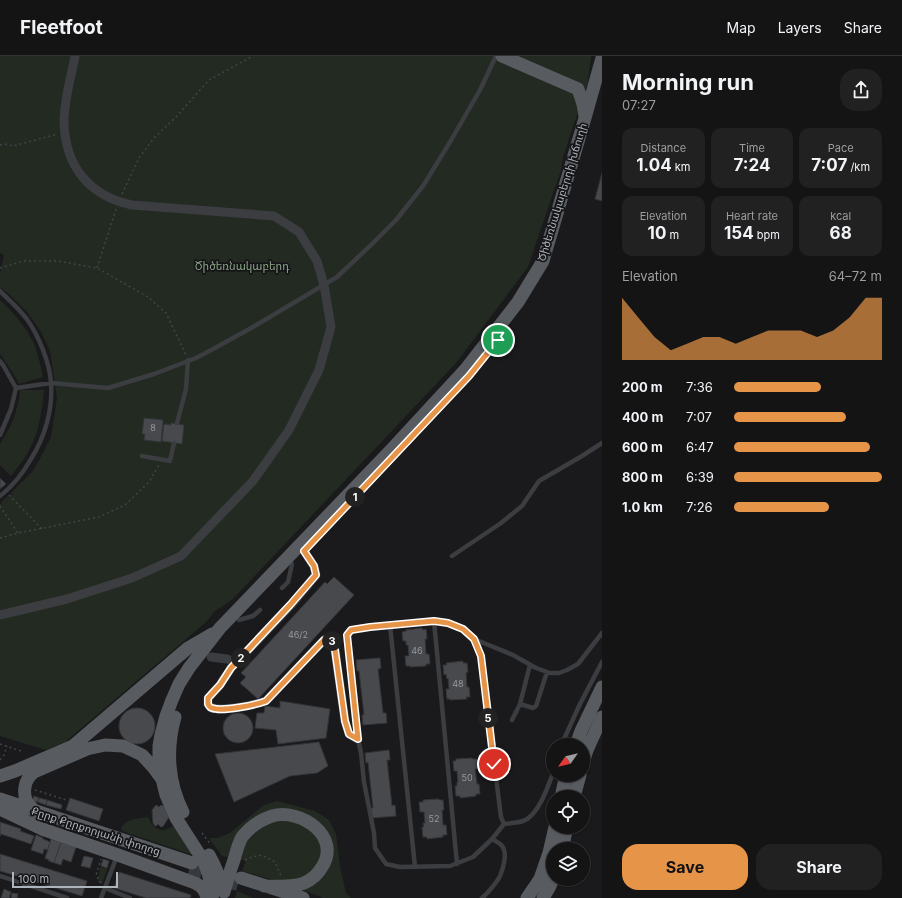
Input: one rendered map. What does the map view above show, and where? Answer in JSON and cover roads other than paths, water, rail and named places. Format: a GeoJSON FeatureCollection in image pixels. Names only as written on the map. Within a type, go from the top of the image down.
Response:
{"type":"FeatureCollection","features":[{"type":"Feature","properties":{"kind":"main road"},"geometry":{"type":"LineString","coordinates":[[502,56],[578,89],[586,118]]}},
{"type":"Feature","properties":{"kind":"main road","name":"Ծիծեռնակաբերդի խճուղի"},"geometry":{"type":"LineString","coordinates":[[602,58],[586,118],[543,261],[518,302],[465,370],[234,616],[220,628],[189,668],[179,684],[166,716],[159,746],[162,779],[166,795],[176,818],[203,860],[213,894],[220,896],[220,878],[215,866],[179,804],[171,775],[170,742],[172,728],[180,702],[187,686],[200,666],[239,620],[469,376],[527,301],[549,265],[560,234],[602,87]]}},
{"type":"Feature","properties":{"kind":"main road"},"geometry":{"type":"LineString","coordinates":[[0,776],[73,746],[188,648],[220,628]]}},
{"type":"Feature","properties":{"kind":"main road"},"geometry":{"type":"LineString","coordinates":[[579,738],[602,687]]}},
{"type":"Feature","properties":{"kind":"main road"},"geometry":{"type":"LineString","coordinates":[[590,742],[602,717]]}},
{"type":"Feature","properties":{"kind":"main road"},"geometry":{"type":"LineString","coordinates":[[36,812],[28,804],[25,798],[25,783],[28,777],[34,772],[87,749],[105,745],[123,746],[142,755],[162,779]]}},
{"type":"Feature","properties":{"kind":"main road","name":"Քըրք Քըրքորյանի փողոց"},"geometry":{"type":"LineString","coordinates":[[0,800],[191,867],[0,809]]}},
{"type":"Feature","properties":{"kind":"main road"},"geometry":{"type":"LineString","coordinates":[[0,809],[42,829],[195,882],[204,890],[207,898]]}},
{"type":"Feature","properties":{"kind":"main road"},"geometry":{"type":"LineString","coordinates":[[220,896],[241,839],[249,830],[258,823],[272,816],[288,815],[304,819],[318,829],[325,839],[327,853],[325,862],[317,874],[304,883],[268,894]]}},
{"type":"Feature","properties":{"kind":"main road"},"geometry":{"type":"LineString","coordinates":[[527,898],[540,879],[549,853],[553,834]]}},
{"type":"Feature","properties":{"kind":"main road"},"geometry":{"type":"LineString","coordinates":[[241,882],[268,894],[303,898]]}},
{"type":"Feature","properties":{"kind":"main road"},"geometry":{"type":"LineString","coordinates":[[543,898],[550,886]]}},
{"type":"Feature","properties":{"kind":"street"},"geometry":{"type":"LineString","coordinates":[[0,615],[67,599],[132,578],[181,556],[253,481],[288,430],[320,370],[331,327],[324,285],[317,261],[299,232],[274,216],[132,205],[118,202],[95,190],[83,178],[73,163],[67,146],[64,123],[65,103],[75,56]]}},
{"type":"Feature","properties":{"kind":"street"},"geometry":{"type":"LineString","coordinates":[[304,551],[314,566],[316,575],[231,668],[220,685],[208,698],[208,704],[211,708],[219,710],[255,705],[266,701],[324,640],[328,638],[331,640],[335,650],[345,721],[349,734],[358,739]]}},
{"type":"Feature","properties":{"kind":"street"},"geometry":{"type":"LineString","coordinates":[[211,657],[237,662]]}},
{"type":"Feature","properties":{"kind":"lane"},"geometry":{"type":"LineString","coordinates":[[16,388],[51,383],[108,388],[148,376],[201,355],[253,327],[324,285],[373,243],[396,220],[424,186],[480,90],[496,56]]}},
{"type":"Feature","properties":{"kind":"lane"},"geometry":{"type":"LineString","coordinates":[[0,292],[26,318],[36,333],[43,350],[51,383],[50,407],[46,428],[38,449],[6,492],[0,496]]}},
{"type":"Feature","properties":{"kind":"lane"},"geometry":{"type":"LineString","coordinates":[[177,424],[186,389],[188,360]]}},
{"type":"Feature","properties":{"kind":"lane"},"geometry":{"type":"LineString","coordinates":[[0,361],[16,388],[11,409],[0,435]]}},
{"type":"Feature","properties":{"kind":"lane"},"geometry":{"type":"LineString","coordinates":[[142,456],[170,461],[174,443]]}},
{"type":"Feature","properties":{"kind":"lane"},"geometry":{"type":"LineString","coordinates":[[452,556],[502,522],[522,506],[539,481],[602,443]]}},
{"type":"Feature","properties":{"kind":"lane"},"geometry":{"type":"LineString","coordinates":[[282,588],[288,582],[292,564]]}},
{"type":"Feature","properties":{"kind":"lane"},"geometry":{"type":"LineString","coordinates":[[239,620],[253,616],[260,610]]}},
{"type":"Feature","properties":{"kind":"lane"},"geometry":{"type":"LineString","coordinates":[[434,621],[457,864]]}},
{"type":"Feature","properties":{"kind":"lane"},"geometry":{"type":"LineString","coordinates":[[549,782],[542,799],[531,815],[524,821],[504,824],[492,839],[473,857],[450,866],[400,867],[386,864],[375,848],[374,833],[364,782],[358,739],[347,635],[351,630],[370,627],[434,621],[448,623],[463,629],[474,639],[513,655],[536,668],[550,673],[559,673],[578,664],[602,633]]}},
{"type":"Feature","properties":{"kind":"lane"},"geometry":{"type":"LineString","coordinates":[[390,625],[415,867]]}},
{"type":"Feature","properties":{"kind":"lane"},"geometry":{"type":"LineString","coordinates":[[474,639],[481,656],[501,817],[504,824]]}},
{"type":"Feature","properties":{"kind":"lane"},"geometry":{"type":"LineString","coordinates":[[564,738],[602,662]]}},
{"type":"Feature","properties":{"kind":"lane"},"geometry":{"type":"LineString","coordinates":[[512,720],[520,704],[530,664]]}},
{"type":"Feature","properties":{"kind":"lane"},"geometry":{"type":"LineString","coordinates":[[520,704],[533,708],[536,706],[547,672]]}},
{"type":"Feature","properties":{"kind":"lane"},"geometry":{"type":"LineString","coordinates":[[482,898],[500,876],[504,864],[505,853],[503,846],[492,839]]}},
{"type":"Feature","properties":{"kind":"lane"},"geometry":{"type":"LineString","coordinates":[[101,898],[118,855]]}},
{"type":"Feature","properties":{"kind":"lane"},"geometry":{"type":"LineString","coordinates":[[0,876],[67,898]]}},
{"type":"Feature","properties":{"kind":"lane"},"geometry":{"type":"LineString","coordinates":[[105,888],[130,898]]}},
{"type":"Feature","properties":{"kind":"tunnel"},"geometry":{"type":"LineString","coordinates":[[189,870],[240,885]]}},
{"type":"Feature","properties":{"kind":"park label","name":"Ծիծեռնակաբերդ"},"geometry":{"type":"Point","coordinates":[242,266]}}]}
